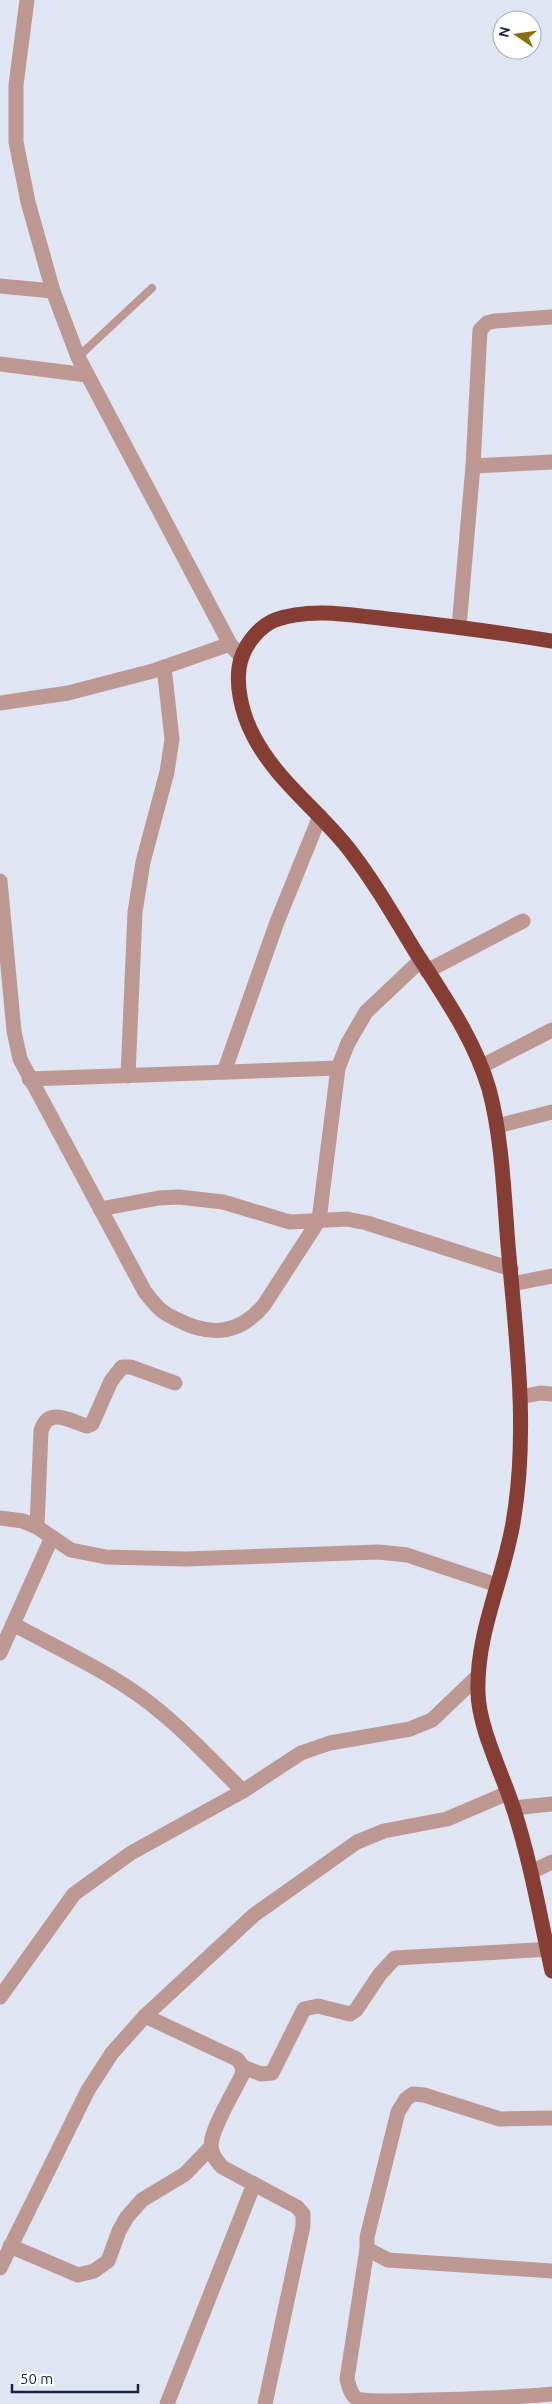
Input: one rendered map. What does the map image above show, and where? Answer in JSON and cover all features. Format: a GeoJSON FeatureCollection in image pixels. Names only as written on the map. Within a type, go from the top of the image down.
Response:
{"type":"FeatureCollection","features":[{"type":"Feature","properties":{"kind":"highway"},"geometry":{"type":"LineString","coordinates":[[552,641],[357,616],[300,615],[270,622],[252,640],[242,658],[239,681],[243,709],[252,733],[278,771],[349,849],[466,1032],[482,1066],[497,1126],[511,1269],[520,1397],[521,1450],[513,1526],[483,1636],[477,1677],[478,1701],[483,1724],[513,1808],[531,1872],[550,1949],[552,1971]]}},
{"type":"Feature","properties":{"kind":"street"},"geometry":{"type":"LineString","coordinates":[[28,0],[16,85],[16,142],[28,202],[53,291],[78,357],[87,375],[230,644],[242,658]]}},
{"type":"Feature","properties":{"kind":"street"},"geometry":{"type":"LineString","coordinates":[[0,286],[53,291]]}},
{"type":"Feature","properties":{"kind":"street"},"geometry":{"type":"LineString","coordinates":[[459,628],[473,466],[480,330],[483,325],[494,321],[552,317]]}},
{"type":"Feature","properties":{"kind":"street"},"geometry":{"type":"LineString","coordinates":[[0,364],[87,375]]}},
{"type":"Feature","properties":{"kind":"street"},"geometry":{"type":"LineString","coordinates":[[473,466],[552,462]]}},
{"type":"Feature","properties":{"kind":"street"},"geometry":{"type":"LineString","coordinates":[[0,703],[68,693],[164,667],[230,644]]}},
{"type":"Feature","properties":{"kind":"street"},"geometry":{"type":"LineString","coordinates":[[128,1076],[135,912],[143,862],[167,772],[172,739],[164,667]]}},
{"type":"Feature","properties":{"kind":"street"},"geometry":{"type":"LineString","coordinates":[[224,1072],[277,922],[320,816]]}},
{"type":"Feature","properties":{"kind":"street"},"geometry":{"type":"LineString","coordinates":[[0,881],[14,1031],[20,1059],[29,1079],[145,1292],[162,1311],[193,1328],[216,1330],[238,1327],[254,1317],[264,1305],[319,1220],[338,1068],[348,1043],[366,1012],[424,965],[523,921]]}},
{"type":"Feature","properties":{"kind":"street"},"geometry":{"type":"LineString","coordinates":[[482,1066],[552,1030]]}},
{"type":"Feature","properties":{"kind":"street"},"geometry":{"type":"LineString","coordinates":[[29,1079],[338,1068]]}},
{"type":"Feature","properties":{"kind":"street"},"geometry":{"type":"LineString","coordinates":[[497,1126],[552,1112]]}},
{"type":"Feature","properties":{"kind":"street"},"geometry":{"type":"LineString","coordinates":[[100,1209],[159,1198],[179,1197],[223,1202],[290,1222],[347,1219],[367,1223],[511,1269]]}},
{"type":"Feature","properties":{"kind":"street"},"geometry":{"type":"LineString","coordinates":[[512,1284],[552,1276]]}},
{"type":"Feature","properties":{"kind":"street"},"geometry":{"type":"LineString","coordinates":[[37,1527],[41,1431],[44,1422],[51,1416],[58,1416],[87,1426],[92,1424],[111,1381],[122,1367],[131,1367],[175,1383]]}},
{"type":"Feature","properties":{"kind":"street"},"geometry":{"type":"LineString","coordinates":[[520,1397],[540,1393],[552,1394]]}},
{"type":"Feature","properties":{"kind":"street"},"geometry":{"type":"LineString","coordinates":[[0,1518],[23,1521],[37,1527],[71,1550],[106,1557],[186,1559],[378,1552],[407,1555],[497,1584]]}},
{"type":"Feature","properties":{"kind":"street"},"geometry":{"type":"LineString","coordinates":[[0,1653],[52,1537]]}},
{"type":"Feature","properties":{"kind":"street"},"geometry":{"type":"LineString","coordinates":[[13,1624],[109,1676],[138,1695],[164,1714],[243,1790]]}},
{"type":"Feature","properties":{"kind":"street"},"geometry":{"type":"LineString","coordinates":[[0,1996],[74,1894],[131,1853],[243,1790],[269,1771],[314,1747],[410,1729],[432,1720],[477,1677]]}},
{"type":"Feature","properties":{"kind":"street"},"geometry":{"type":"LineString","coordinates":[[0,2268],[88,2090],[112,2053],[145,2016],[254,1915],[357,1842],[384,1831],[448,1819],[508,1793]]}},
{"type":"Feature","properties":{"kind":"street"},"geometry":{"type":"LineString","coordinates":[[513,1808],[552,1804]]}},
{"type":"Feature","properties":{"kind":"street"},"geometry":{"type":"LineString","coordinates":[[531,1872],[552,1862]]}},
{"type":"Feature","properties":{"kind":"street"},"geometry":{"type":"LineString","coordinates":[[145,2016],[237,2059],[243,2067],[261,2074],[272,2073],[304,2009],[318,2006],[350,2014],[356,2010],[380,1974],[395,1958],[550,1949]]}},
{"type":"Feature","properties":{"kind":"street"},"geometry":{"type":"LineString","coordinates":[[243,2067],[242,2075],[213,2135],[211,2147],[214,2158],[222,2167],[297,2207],[302,2214],[303,2220],[265,2404]]}},
{"type":"Feature","properties":{"kind":"street"},"geometry":{"type":"LineString","coordinates":[[552,2118],[500,2119],[424,2095],[413,2094],[406,2099],[398,2112],[366,2237],[367,2249],[347,2379],[350,2390],[358,2400],[370,2403],[446,2402],[552,2394]]}},
{"type":"Feature","properties":{"kind":"street"},"geometry":{"type":"LineString","coordinates":[[10,2246],[78,2275],[94,2271],[108,2260],[119,2231],[127,2217],[142,2200],[185,2174],[211,2147]]}},
{"type":"Feature","properties":{"kind":"street"},"geometry":{"type":"LineString","coordinates":[[167,2404],[254,2184]]}},
{"type":"Feature","properties":{"kind":"street"},"geometry":{"type":"LineString","coordinates":[[367,2249],[388,2260],[552,2271]]}},
{"type":"Feature","properties":{"kind":"lane"},"geometry":{"type":"LineString","coordinates":[[78,357],[152,288]]}}]}
